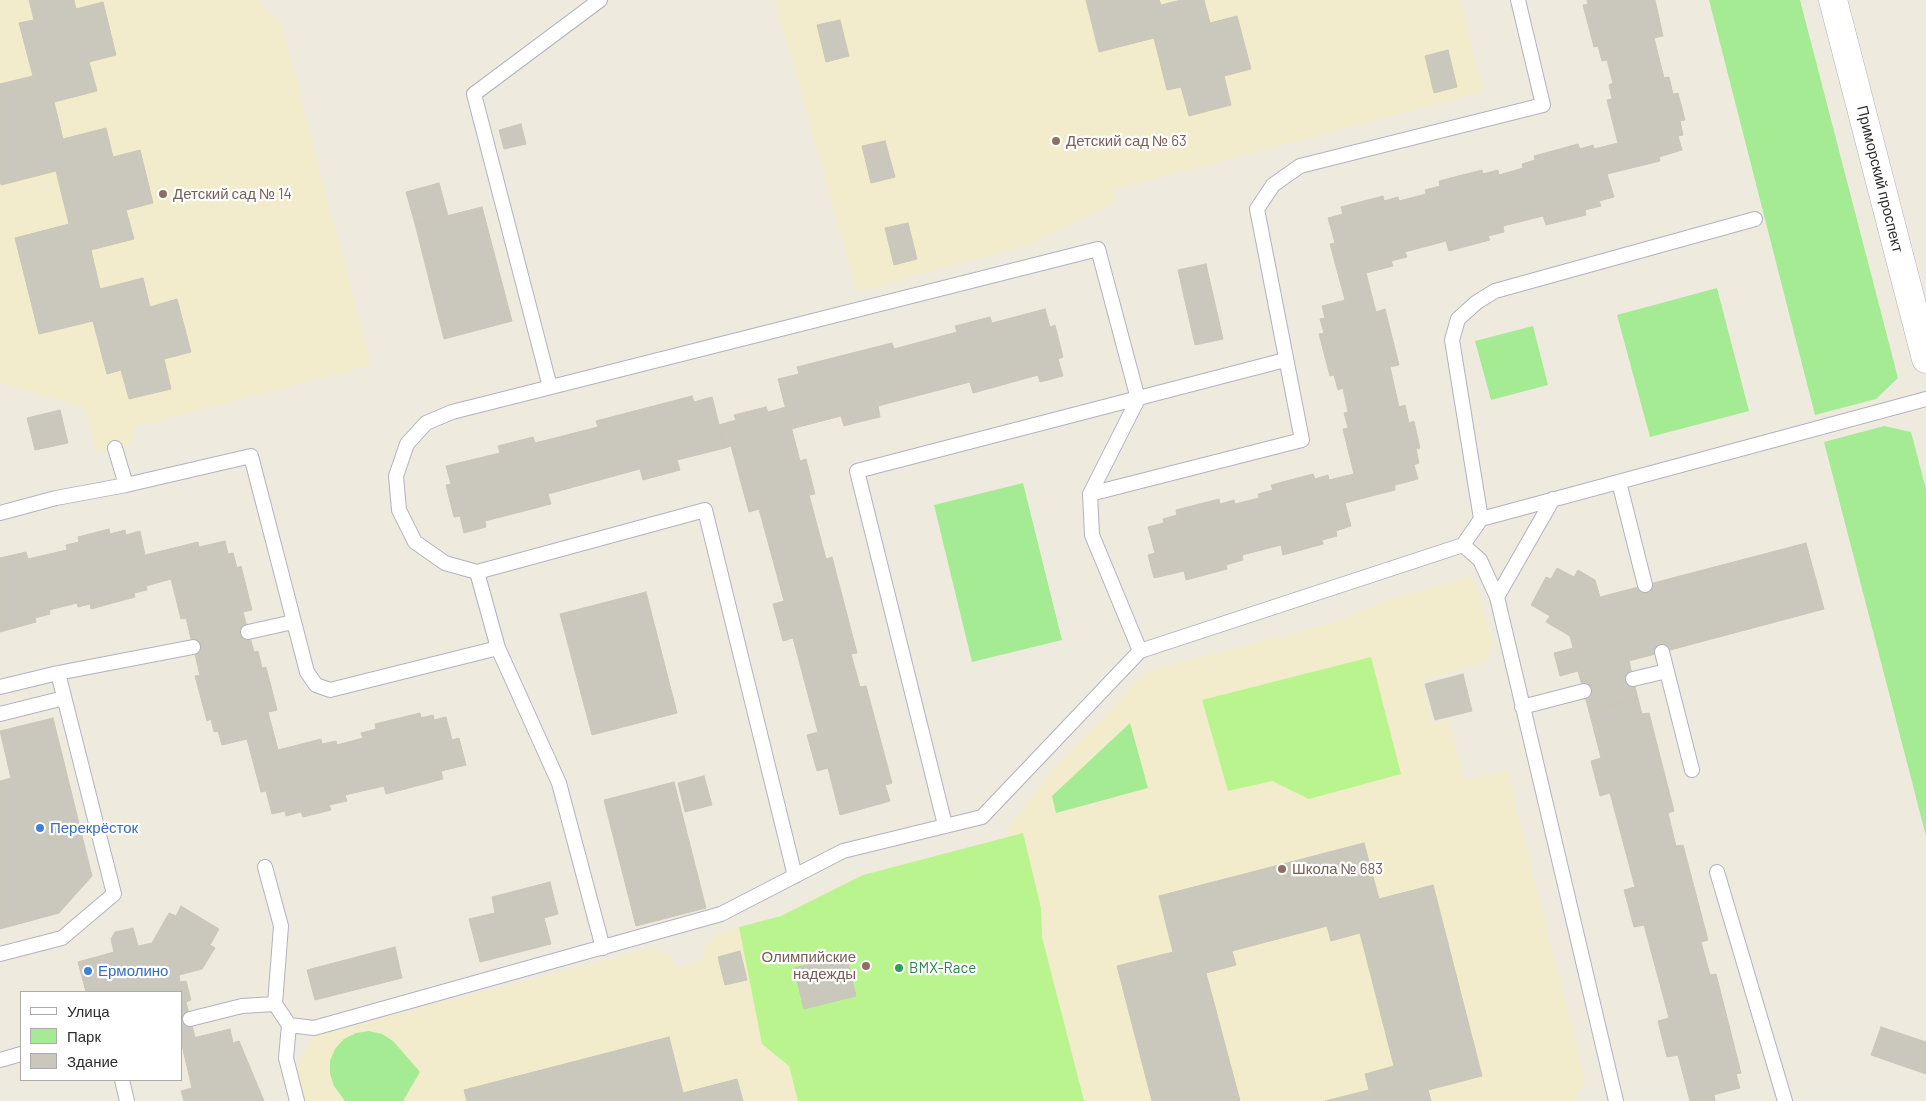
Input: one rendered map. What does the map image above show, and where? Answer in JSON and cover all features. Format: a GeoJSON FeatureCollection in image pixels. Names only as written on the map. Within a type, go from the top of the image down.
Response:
{"type":"FeatureCollection","features":[{"type":"Feature","properties":{"kind":"street","name":"Приморский проспект"},"geometry":{"type":"LineString","coordinates":[[1834,0],[1926,359]]}},
{"type":"Feature","properties":{"kind":"lane"},"geometry":{"type":"LineString","coordinates":[[550,387],[474,94],[600,0]]}},
{"type":"Feature","properties":{"kind":"lane"},"geometry":{"type":"LineString","coordinates":[[1090,494],[1302,440],[1257,209],[1273,185],[1300,166],[1543,105],[1518,0]]}},
{"type":"Feature","properties":{"kind":"lane"},"geometry":{"type":"LineString","coordinates":[[1481,519],[1452,340],[1458,319],[1477,302],[1495,291],[1755,219]]}},
{"type":"Feature","properties":{"kind":"lane"},"geometry":{"type":"LineString","coordinates":[[795,876],[705,510],[477,572],[445,563],[416,542],[399,510],[396,476],[406,444],[426,423],[452,412],[1098,249],[1138,399],[1090,494],[1092,535],[1140,650]]}},
{"type":"Feature","properties":{"kind":"lane"},"geometry":{"type":"LineString","coordinates":[[945,826],[857,471],[1285,360]]}},
{"type":"Feature","properties":{"kind":"lane"},"geometry":{"type":"LineString","coordinates":[[289,1024],[314,1028],[721,914],[843,851],[982,816],[1140,650],[1464,545],[1481,519],[1553,498],[1926,399]]}},
{"type":"Feature","properties":{"kind":"lane"},"geometry":{"type":"LineString","coordinates":[[115,448],[126,485]]}},
{"type":"Feature","properties":{"kind":"lane"},"geometry":{"type":"LineString","coordinates":[[0,513],[56,498],[126,485],[251,456],[307,672],[316,685],[330,690],[498,648]]}},
{"type":"Feature","properties":{"kind":"lane"},"geometry":{"type":"LineString","coordinates":[[1619,482],[1645,585]]}},
{"type":"Feature","properties":{"kind":"lane"},"geometry":{"type":"LineString","coordinates":[[1497,597],[1553,498]]}},
{"type":"Feature","properties":{"kind":"lane"},"geometry":{"type":"LineString","coordinates":[[1464,545],[1480,560],[1497,597],[1616,1101]]}},
{"type":"Feature","properties":{"kind":"lane"},"geometry":{"type":"LineString","coordinates":[[477,572],[498,648],[559,783],[603,948]]}},
{"type":"Feature","properties":{"kind":"lane"},"geometry":{"type":"LineString","coordinates":[[248,632],[293,622]]}},
{"type":"Feature","properties":{"kind":"lane"},"geometry":{"type":"LineString","coordinates":[[0,687],[58,673],[192,647]]}},
{"type":"Feature","properties":{"kind":"lane"},"geometry":{"type":"LineString","coordinates":[[1662,652],[1692,770]]}},
{"type":"Feature","properties":{"kind":"lane"},"geometry":{"type":"LineString","coordinates":[[1633,679],[1666,671]]}},
{"type":"Feature","properties":{"kind":"lane"},"geometry":{"type":"LineString","coordinates":[[0,954],[62,938],[114,894],[58,673]]}},
{"type":"Feature","properties":{"kind":"lane"},"geometry":{"type":"LineString","coordinates":[[1522,707],[1584,691]]}},
{"type":"Feature","properties":{"kind":"lane"},"geometry":{"type":"LineString","coordinates":[[0,714],[64,698]]}},
{"type":"Feature","properties":{"kind":"lane"},"geometry":{"type":"LineString","coordinates":[[265,867],[281,926],[274,1004],[289,1024],[286,1058],[296,1101]]}},
{"type":"Feature","properties":{"kind":"lane"},"geometry":{"type":"LineString","coordinates":[[1718,872],[1785,1101]]}},
{"type":"Feature","properties":{"kind":"lane"},"geometry":{"type":"LineString","coordinates":[[190,1019],[242,1006],[274,1004]]}},
{"type":"Feature","properties":{"kind":"lane"},"geometry":{"type":"LineString","coordinates":[[0,1060],[20,1054]]}},
{"type":"Feature","properties":{"kind":"lane"},"geometry":{"type":"LineString","coordinates":[[122,1081],[127,1101]]}},
{"type":"Feature","properties":{"kind":"shaded area","name":"Детский сад № 14"},"geometry":{"type":"Polygon","coordinates":[[[0,0],[257,0],[281,22],[371,365],[135,427],[131,444],[96,452],[84,408],[0,382],[0,0]]]}},
{"type":"Feature","properties":{"kind":"shaded area","name":"Детский сад № 63"},"geometry":{"type":"Polygon","coordinates":[[[775,0],[1460,0],[1483,92],[1112,190],[1115,203],[1031,244],[857,292],[775,0]]]}},
{"type":"Feature","properties":{"kind":"shaded area","name":"Школа № 683"},"geometry":{"type":"Polygon","coordinates":[[[1467,577],[1474,579],[1493,643],[1488,661],[1421,681],[1432,724],[1449,720],[1465,780],[1507,771],[1585,1080],[1573,1101],[304,1101],[295,1068],[314,1036],[652,948],[672,957],[676,968],[704,960],[704,951],[715,934],[781,916],[863,875],[1009,837],[1007,830],[1054,768],[1147,671],[1336,622],[1385,601],[1467,577]]]}},
{"type":"Feature","properties":{"kind":"green space"},"geometry":{"type":"Polygon","coordinates":[[[1709,0],[1800,0],[1898,378],[1876,399],[1815,415],[1709,0]]]}},
{"type":"Feature","properties":{"kind":"green space"},"geometry":{"type":"Polygon","coordinates":[[[1717,288],[1749,411],[1650,437],[1617,315],[1717,288]]]}},
{"type":"Feature","properties":{"kind":"green space"},"geometry":{"type":"Polygon","coordinates":[[[1533,326],[1548,385],[1491,400],[1475,341],[1533,326]]]}},
{"type":"Feature","properties":{"kind":"green space"},"geometry":{"type":"Polygon","coordinates":[[[1884,426],[1911,432],[1926,489],[1926,836],[1824,442],[1884,426]]]}},
{"type":"Feature","properties":{"kind":"green space"},"geometry":{"type":"Polygon","coordinates":[[[1023,483],[1062,640],[972,662],[934,505],[1023,483]]]}},
{"type":"Feature","properties":{"kind":"green space"},"geometry":{"type":"Polygon","coordinates":[[[1371,657],[1401,774],[1309,799],[1272,781],[1228,791],[1202,700],[1371,657]]]}},
{"type":"Feature","properties":{"kind":"green space"},"geometry":{"type":"Polygon","coordinates":[[[1130,723],[1148,788],[1056,813],[1052,796],[1130,723]]]}},
{"type":"Feature","properties":{"kind":"green space","name":"BMX-Race"},"geometry":{"type":"Polygon","coordinates":[[[1023,833],[1041,908],[1042,937],[1084,1101],[798,1101],[789,1066],[762,1044],[739,927],[781,916],[863,875],[1023,833]]]}},
{"type":"Feature","properties":{"kind":"green space"},"geometry":{"type":"Polygon","coordinates":[[[369,1031],[382,1034],[393,1041],[420,1072],[403,1101],[345,1101],[334,1086],[330,1074],[330,1061],[335,1049],[344,1039],[356,1033],[369,1031]]]}},
{"type":"Feature","properties":{"kind":"building"},"geometry":{"type":"Polygon","coordinates":[[[29,0],[74,0],[76,9],[103,2],[116,55],[89,62],[97,91],[54,102],[63,139],[106,128],[113,157],[140,150],[153,203],[126,210],[134,239],[91,250],[100,289],[143,278],[150,307],[177,299],[191,352],[164,359],[171,389],[129,399],[121,370],[107,374],[93,321],[39,334],[15,238],[69,224],[56,171],[1,185],[0,179],[0,84],[33,76],[19,23],[34,20],[29,0]]]}},
{"type":"Feature","properties":{"kind":"building"},"geometry":{"type":"Polygon","coordinates":[[[1086,0],[1159,0],[1161,5],[1181,0],[1204,0],[1210,23],[1237,16],[1251,69],[1224,76],[1231,105],[1189,116],[1181,87],[1167,90],[1154,38],[1099,52],[1086,0]]]}},
{"type":"Feature","properties":{"kind":"building"},"geometry":{"type":"Polygon","coordinates":[[[1587,0],[1655,0],[1663,36],[1654,38],[1664,78],[1669,77],[1673,94],[1678,93],[1685,120],[1680,121],[1683,135],[1678,136],[1682,150],[1659,157],[1660,161],[1607,174],[1614,197],[1599,201],[1601,206],[1585,210],[1586,215],[1546,225],[1543,216],[1503,226],[1504,232],[1488,236],[1490,240],[1449,251],[1446,241],[1405,252],[1407,257],[1391,261],[1393,266],[1366,273],[1376,312],[1385,309],[1399,365],[1390,367],[1399,407],[1405,405],[1409,423],[1414,421],[1420,448],[1416,449],[1419,463],[1414,465],[1418,479],[1395,485],[1395,490],[1345,503],[1351,526],[1336,531],[1337,536],[1322,540],[1323,544],[1283,555],[1281,545],[1242,555],[1243,560],[1226,565],[1227,569],[1186,580],[1184,571],[1154,578],[1148,555],[1155,553],[1148,527],[1164,523],[1163,519],[1177,515],[1176,510],[1219,499],[1220,504],[1234,500],[1235,504],[1259,498],[1258,494],[1273,490],[1271,485],[1313,474],[1315,479],[1328,475],[1329,480],[1354,474],[1343,429],[1348,428],[1344,413],[1348,412],[1343,388],[1338,390],[1334,375],[1330,376],[1319,334],[1324,333],[1320,319],[1325,318],[1322,306],[1345,300],[1330,244],[1335,243],[1328,218],[1343,214],[1341,207],[1383,196],[1384,201],[1398,197],[1399,201],[1426,194],[1425,190],[1440,186],[1439,181],[1482,170],[1483,174],[1498,170],[1499,175],[1523,168],[1522,164],[1535,160],[1534,156],[1578,144],[1580,149],[1593,145],[1594,149],[1618,143],[1607,100],[1612,99],[1609,85],[1613,83],[1607,60],[1602,61],[1598,46],[1594,47],[1583,5],[1588,4],[1587,0]]]}},
{"type":"Feature","properties":{"kind":"building"},"geometry":{"type":"Polygon","coordinates":[[[840,20],[849,56],[826,62],[817,25],[840,20]]]}},
{"type":"Feature","properties":{"kind":"building"},"geometry":{"type":"Polygon","coordinates":[[[1448,50],[1457,87],[1434,93],[1425,56],[1448,50]]]}},
{"type":"Feature","properties":{"kind":"building"},"geometry":{"type":"Polygon","coordinates":[[[521,124],[526,144],[504,149],[499,130],[521,124]]]}},
{"type":"Feature","properties":{"kind":"building"},"geometry":{"type":"Polygon","coordinates":[[[885,141],[895,177],[871,183],[862,146],[885,141]]]}},
{"type":"Feature","properties":{"kind":"building"},"geometry":{"type":"Polygon","coordinates":[[[439,183],[448,216],[415,224],[406,192],[439,183]]]}},
{"type":"Feature","properties":{"kind":"building"},"geometry":{"type":"Polygon","coordinates":[[[482,207],[512,321],[444,339],[415,224],[482,207]]]}},
{"type":"Feature","properties":{"kind":"building"},"geometry":{"type":"Polygon","coordinates":[[[908,223],[917,259],[894,265],[885,228],[908,223]]]}},
{"type":"Feature","properties":{"kind":"building"},"geometry":{"type":"Polygon","coordinates":[[[1206,264],[1223,339],[1195,345],[1178,270],[1206,264]]]}},
{"type":"Feature","properties":{"kind":"building"},"geometry":{"type":"Polygon","coordinates":[[[1045,309],[1050,327],[1055,325],[1063,357],[1058,359],[1063,376],[1040,382],[1038,375],[973,393],[970,382],[878,406],[880,417],[844,426],[841,416],[791,429],[778,379],[799,374],[797,367],[892,343],[894,349],[957,332],[955,326],[990,317],[992,323],[1045,309]]]}},
{"type":"Feature","properties":{"kind":"building"},"geometry":{"type":"Polygon","coordinates":[[[692,396],[694,402],[712,397],[725,448],[677,460],[680,470],[643,480],[640,469],[548,494],[551,504],[485,521],[486,527],[464,533],[460,516],[454,517],[446,485],[451,484],[446,466],[500,453],[498,446],[533,437],[535,443],[598,427],[596,421],[692,396]]]}},
{"type":"Feature","properties":{"kind":"building"},"geometry":{"type":"Polygon","coordinates":[[[766,407],[768,412],[786,407],[800,461],[806,459],[815,494],[809,495],[826,559],[832,557],[857,653],[851,654],[860,687],[866,686],[892,783],[885,785],[890,801],[840,815],[828,768],[817,771],[807,735],[818,732],[793,638],[783,641],[773,604],[784,601],[759,509],[749,512],[731,446],[725,448],[719,425],[736,420],[734,415],[766,407]]]}},
{"type":"Feature","properties":{"kind":"building"},"geometry":{"type":"Polygon","coordinates":[[[60,410],[68,443],[35,450],[27,418],[60,410]]]}},
{"type":"Feature","properties":{"kind":"building"},"geometry":{"type":"Polygon","coordinates":[[[109,529],[110,534],[125,530],[126,535],[140,531],[145,555],[198,542],[199,547],[225,541],[228,554],[233,553],[237,568],[241,566],[252,610],[243,612],[254,652],[258,651],[262,668],[266,667],[277,710],[268,712],[278,750],[321,739],[322,744],[336,741],[337,745],[363,738],[361,733],[376,729],[375,724],[420,713],[421,718],[433,715],[434,720],[446,717],[452,740],[459,738],[466,765],[441,771],[443,779],[386,794],[384,786],[345,795],[347,801],[329,805],[331,810],[303,817],[301,812],[286,816],[285,811],[272,814],[266,791],[261,792],[247,739],[222,745],[218,731],[214,732],[211,719],[207,721],[195,676],[200,675],[186,618],[181,619],[171,579],[146,586],[147,590],[134,593],[135,597],[91,609],[90,604],[78,607],[77,603],[49,610],[50,614],[35,618],[36,622],[0,632],[0,558],[26,552],[28,559],[67,550],[66,545],[79,542],[78,537],[109,529]]]}},
{"type":"Feature","properties":{"kind":"building"},"geometry":{"type":"Polygon","coordinates":[[[1806,543],[1824,609],[1629,661],[1638,699],[1589,711],[1578,671],[1560,676],[1554,653],[1573,648],[1570,636],[1546,622],[1550,616],[1531,605],[1546,577],[1551,579],[1557,568],[1574,577],[1578,570],[1595,580],[1600,597],[1806,543]]]}},
{"type":"Feature","properties":{"kind":"building"},"geometry":{"type":"Polygon","coordinates":[[[646,592],[677,713],[592,735],[560,614],[646,592]]]}},
{"type":"Feature","properties":{"kind":"building"},"geometry":{"type":"Polygon","coordinates":[[[1463,674],[1472,711],[1435,720],[1425,684],[1463,674]]]}},
{"type":"Feature","properties":{"kind":"building"},"geometry":{"type":"Polygon","coordinates":[[[1638,699],[1642,714],[1649,713],[1674,811],[1668,813],[1676,846],[1683,845],[1708,940],[1701,942],[1710,975],[1716,974],[1741,1073],[1736,1074],[1740,1088],[1690,1101],[1678,1055],[1667,1057],[1658,1021],[1669,1018],[1644,925],[1634,927],[1624,890],[1635,887],[1610,793],[1600,796],[1591,761],[1601,758],[1589,711],[1638,699]]]}},
{"type":"Feature","properties":{"kind":"building","name":"Перекрёсток"},"geometry":{"type":"Polygon","coordinates":[[[53,718],[92,876],[59,913],[0,929],[0,781],[11,778],[0,731],[53,718]]]}},
{"type":"Feature","properties":{"kind":"building"},"geometry":{"type":"Polygon","coordinates":[[[704,776],[712,805],[685,812],[678,783],[704,776]]]}},
{"type":"Feature","properties":{"kind":"building"},"geometry":{"type":"Polygon","coordinates":[[[674,782],[706,908],[636,926],[604,800],[674,782]]]}},
{"type":"Feature","properties":{"kind":"building"},"geometry":{"type":"Polygon","coordinates":[[[1364,843],[1379,899],[1433,885],[1482,1076],[1428,1090],[1431,1101],[1325,1101],[1369,1090],[1365,1074],[1394,1066],[1360,933],[1331,941],[1327,926],[1232,951],[1236,965],[1206,973],[1240,1101],[1152,1101],[1117,966],[1173,952],[1159,896],[1364,843]]]}},
{"type":"Feature","properties":{"kind":"building"},"geometry":{"type":"Polygon","coordinates":[[[550,882],[558,914],[544,918],[551,944],[480,962],[469,919],[495,913],[492,897],[550,882]]]}},
{"type":"Feature","properties":{"kind":"building"},"geometry":{"type":"Polygon","coordinates":[[[181,906],[219,929],[210,945],[215,948],[202,969],[179,975],[180,982],[186,981],[191,1000],[186,1002],[195,1037],[182,1041],[182,991],[86,991],[78,962],[114,952],[111,939],[115,932],[133,928],[138,946],[152,943],[169,913],[176,916],[181,906]]]}},
{"type":"Feature","properties":{"kind":"building"},"geometry":{"type":"Polygon","coordinates":[[[395,947],[402,978],[315,1000],[307,970],[395,947]]]}},
{"type":"Feature","properties":{"kind":"building"},"geometry":{"type":"Polygon","coordinates":[[[740,951],[747,980],[725,985],[718,957],[740,951]]]}},
{"type":"Feature","properties":{"kind":"building"},"geometry":{"type":"Polygon","coordinates":[[[846,955],[856,996],[804,1009],[794,968],[846,955]]]}},
{"type":"Feature","properties":{"kind":"building"},"geometry":{"type":"Polygon","coordinates":[[[1881,1027],[1926,1042],[1926,1074],[1871,1055],[1881,1027]]]}},
{"type":"Feature","properties":{"kind":"building"},"geometry":{"type":"Polygon","coordinates":[[[230,1029],[233,1043],[239,1041],[264,1101],[184,1101],[181,1091],[192,1088],[182,1041],[230,1029]]]}},
{"type":"Feature","properties":{"kind":"building"},"geometry":{"type":"Polygon","coordinates":[[[669,1037],[683,1093],[737,1079],[743,1101],[467,1101],[464,1090],[669,1037]]]}},
{"type":"Feature","properties":{"kind":"building"},"geometry":{"type":"Polygon","coordinates":[[[1714,1095],[1715,1101],[1690,1101],[1714,1095]]]}},
{"type":"Feature","properties":{"kind":"place","name":"Детский сад № 63"},"geometry":{"type":"Point","coordinates":[1056,141]}},
{"type":"Feature","properties":{"kind":"place","name":"Детский сад № 14"},"geometry":{"type":"Point","coordinates":[163,194]}},
{"type":"Feature","properties":{"kind":"place","name":"Перекрёсток"},"geometry":{"type":"Point","coordinates":[40,828]}},
{"type":"Feature","properties":{"kind":"place","name":"Школа № 683"},"geometry":{"type":"Point","coordinates":[1282,869]}},
{"type":"Feature","properties":{"kind":"place","name":"Олимпийские надежды"},"geometry":{"type":"Point","coordinates":[866,966]}},
{"type":"Feature","properties":{"kind":"place","name":"BMX-Race"},"geometry":{"type":"Point","coordinates":[899,968]}},
{"type":"Feature","properties":{"kind":"place","name":"Ермолино"},"geometry":{"type":"Point","coordinates":[88,971]}}]}
